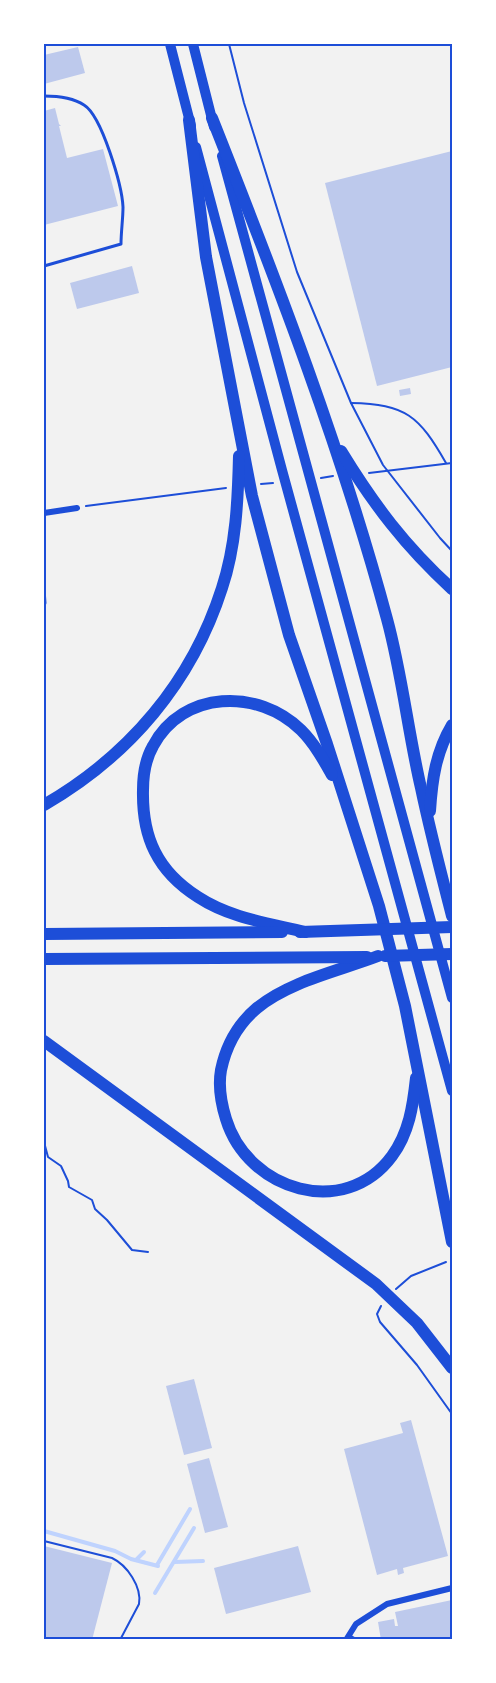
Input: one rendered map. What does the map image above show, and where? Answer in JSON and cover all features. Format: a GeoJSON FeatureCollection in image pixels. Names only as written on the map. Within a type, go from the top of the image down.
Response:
{"type":"FeatureCollection","features":[{"type":"Feature","properties":{"kind":"highway"},"geometry":{"type":"LineString","coordinates":[[170,44],[282,470],[453,1091]]}},
{"type":"Feature","properties":{"kind":"highway"},"geometry":{"type":"LineString","coordinates":[[194,44],[212,118],[453,998]]}},
{"type":"Feature","properties":{"kind":"highway"},"geometry":{"type":"LineString","coordinates":[[212,118],[266,256],[330,434],[369,553],[388,622],[402,683],[421,788],[453,916]]}},
{"type":"Feature","properties":{"kind":"highway"},"geometry":{"type":"LineString","coordinates":[[189,120],[206,257],[252,496],[279,602],[379,906],[405,1006],[453,1242]]}},
{"type":"Feature","properties":{"kind":"highway"},"geometry":{"type":"LineString","coordinates":[[44,805],[76,787],[139,731],[168,695],[192,659],[209,624],[223,586],[232,545],[238,498],[239,434]]}},
{"type":"Feature","properties":{"kind":"highway"},"geometry":{"type":"LineString","coordinates":[[330,434],[376,507],[427,566],[453,589]]}},
{"type":"Feature","properties":{"kind":"highway"},"geometry":{"type":"LineString","coordinates":[[305,932],[240,917],[221,910],[196,896],[176,880],[160,862],[149,842],[142,810],[145,766],[157,739],[182,714],[216,702],[249,701],[274,710],[300,730],[318,752],[344,795]]}},
{"type":"Feature","properties":{"kind":"highway"},"geometry":{"type":"LineString","coordinates":[[429,821],[434,770],[442,743],[453,724]]}},
{"type":"Feature","properties":{"kind":"highway"},"geometry":{"type":"LineString","coordinates":[[44,934],[305,932],[453,927]]}},
{"type":"Feature","properties":{"kind":"highway"},"geometry":{"type":"LineString","coordinates":[[44,959],[453,954]]}},
{"type":"Feature","properties":{"kind":"highway"},"geometry":{"type":"LineString","coordinates":[[378,956],[279,994],[256,1009],[243,1023],[226,1051],[220,1073],[220,1093],[228,1124],[241,1150],[262,1171],[279,1182],[306,1190],[326,1191],[344,1188],[361,1182],[378,1171],[399,1146],[409,1123],[417,1066]]}},
{"type":"Feature","properties":{"kind":"highway"},"geometry":{"type":"LineString","coordinates":[[44,1041],[376,1284],[417,1323],[453,1368]]}},
{"type":"Feature","properties":{"kind":"street"},"geometry":{"type":"LineString","coordinates":[[44,513],[77,507]]}},
{"type":"Feature","properties":{"kind":"street"},"geometry":{"type":"LineString","coordinates":[[347,1637],[356,1624],[387,1604],[453,1588]]}},
{"type":"Feature","properties":{"kind":"lane"},"geometry":{"type":"LineString","coordinates":[[44,96],[63,96],[86,105],[100,127],[111,154],[123,205],[121,244],[44,266]]}},
{"type":"Feature","properties":{"kind":"lane"},"geometry":{"type":"LineString","coordinates":[[44,589],[45,603]]}},
{"type":"Feature","properties":{"kind":"lane"},"geometry":{"type":"LineString","coordinates":[[347,1637],[357,1640]]}},
{"type":"Feature","properties":{"kind":"path"},"geometry":{"type":"LineString","coordinates":[[229,44],[244,103],[297,272],[351,403],[383,465],[440,538],[453,551]]}},
{"type":"Feature","properties":{"kind":"path"},"geometry":{"type":"LineString","coordinates":[[351,403],[387,405],[411,416],[432,439],[446,464]]}},
{"type":"Feature","properties":{"kind":"path"},"geometry":{"type":"LineString","coordinates":[[409,468],[453,463]]}},
{"type":"Feature","properties":{"kind":"path"},"geometry":{"type":"LineString","coordinates":[[77,507],[189,492]]}},
{"type":"Feature","properties":{"kind":"path"},"geometry":{"type":"LineString","coordinates":[[44,1142],[48,1157],[61,1166],[69,1181],[69,1187],[92,1200],[95,1209],[132,1250],[147,1252]]}},
{"type":"Feature","properties":{"kind":"path"},"geometry":{"type":"LineString","coordinates":[[394,1291],[411,1276],[446,1262]]}},
{"type":"Feature","properties":{"kind":"path"},"geometry":{"type":"LineString","coordinates":[[384,1302],[377,1314],[380,1322],[417,1365],[453,1414]]}},
{"type":"Feature","properties":{"kind":"path"},"geometry":{"type":"LineString","coordinates":[[44,1541],[112,1558],[121,1564],[133,1579],[140,1598],[139,1604],[120,1640]]}},
{"type":"Feature","properties":{"kind":"building"},"geometry":{"type":"Polygon","coordinates":[[[78,47],[85,73],[44,84],[44,55],[78,47]]]}},
{"type":"Feature","properties":{"kind":"building"},"geometry":{"type":"Polygon","coordinates":[[[55,108],[67,158],[103,149],[118,206],[44,225],[44,111],[55,108]]]}},
{"type":"Feature","properties":{"kind":"building"},"geometry":{"type":"Polygon","coordinates":[[[452,151],[452,367],[377,386],[325,183],[452,151]]]}},
{"type":"Feature","properties":{"kind":"building"},"geometry":{"type":"Polygon","coordinates":[[[132,266],[139,293],[77,309],[70,283],[132,266]]]}},
{"type":"Feature","properties":{"kind":"building"},"geometry":{"type":"Polygon","coordinates":[[[410,388],[411,394],[400,396],[399,390],[410,388]]]}},
{"type":"Feature","properties":{"kind":"building"},"geometry":{"type":"Polygon","coordinates":[[[194,1379],[212,1448],[184,1455],[166,1386],[194,1379]]]}},
{"type":"Feature","properties":{"kind":"building"},"geometry":{"type":"Polygon","coordinates":[[[411,1420],[448,1556],[403,1568],[404,1573],[398,1575],[397,1569],[377,1575],[344,1449],[403,1433],[400,1423],[411,1420]]]}},
{"type":"Feature","properties":{"kind":"building"},"geometry":{"type":"Polygon","coordinates":[[[209,1458],[228,1527],[205,1533],[187,1464],[209,1458]]]}},
{"type":"Feature","properties":{"kind":"building"},"geometry":{"type":"Polygon","coordinates":[[[44,1546],[112,1563],[92,1640],[44,1640],[44,1546]]]}},
{"type":"Feature","properties":{"kind":"building"},"geometry":{"type":"Polygon","coordinates":[[[298,1546],[311,1592],[226,1614],[214,1568],[298,1546]]]}},
{"type":"Feature","properties":{"kind":"building"},"geometry":{"type":"Polygon","coordinates":[[[452,1600],[452,1640],[381,1640],[378,1622],[394,1619],[395,1626],[398,1626],[395,1612],[452,1600]]]}},
{"type":"Feature","properties":{"kind":"waterway"},"geometry":{"type":"LineString","coordinates":[[157,1565],[190,1509]]}},
{"type":"Feature","properties":{"kind":"waterway"},"geometry":{"type":"LineString","coordinates":[[155,1593],[194,1528]]}},
{"type":"Feature","properties":{"kind":"waterway"},"geometry":{"type":"LineString","coordinates":[[44,1531],[158,1566]]}},
{"type":"Feature","properties":{"kind":"waterway"},"geometry":{"type":"LineString","coordinates":[[136,1560],[144,1552]]}},
{"type":"Feature","properties":{"kind":"waterway"},"geometry":{"type":"LineString","coordinates":[[175,1562],[203,1561]]}}]}
